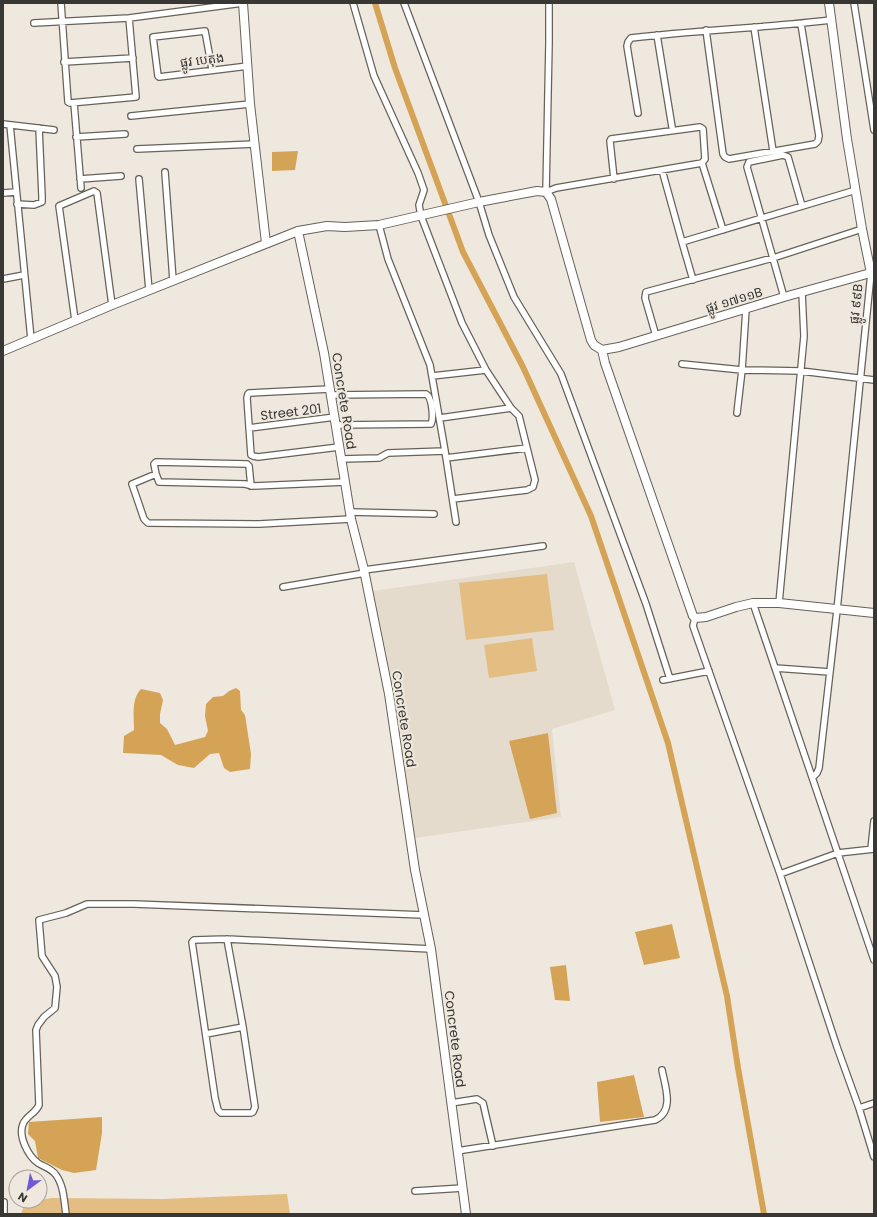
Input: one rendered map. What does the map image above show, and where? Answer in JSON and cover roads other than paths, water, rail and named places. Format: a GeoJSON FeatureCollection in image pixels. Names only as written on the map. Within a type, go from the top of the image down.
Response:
{"type":"FeatureCollection","features":[{"type":"Feature","properties":{"kind":"street"},"geometry":{"type":"LineString","coordinates":[[61,3],[64,62],[68,102],[70,103],[136,98],[129,18]]}},
{"type":"Feature","properties":{"kind":"street"},"geometry":{"type":"LineString","coordinates":[[34,23],[129,18],[243,3],[250,104],[266,243]]}},
{"type":"Feature","properties":{"kind":"street"},"geometry":{"type":"LineString","coordinates":[[353,3],[374,76],[418,172],[424,190],[420,205],[462,322],[486,370],[511,408],[519,416],[535,480],[533,487],[527,490],[453,499]]}},
{"type":"Feature","properties":{"kind":"street"},"geometry":{"type":"LineString","coordinates":[[404,3],[476,203],[514,297],[561,374],[644,596],[670,679]]}},
{"type":"Feature","properties":{"kind":"street"},"geometry":{"type":"LineString","coordinates":[[548,3],[549,43],[546,192],[551,199],[591,340],[597,348],[602,350],[605,363],[660,524],[692,616],[695,618]]}},
{"type":"Feature","properties":{"kind":"street","name":"ផ្លូវ ៩៩B"},"geometry":{"type":"LineString","coordinates":[[813,777],[819,768],[872,273],[862,229],[829,3]]}},
{"type":"Feature","properties":{"kind":"street"},"geometry":{"type":"LineString","coordinates":[[854,3],[874,130]]}},
{"type":"Feature","properties":{"kind":"street"},"geometry":{"type":"LineString","coordinates":[[638,113],[627,46],[631,38],[657,34],[802,24],[831,20]]}},
{"type":"Feature","properties":{"kind":"street"},"geometry":{"type":"LineString","coordinates":[[706,30],[724,154],[725,157],[729,158],[815,144],[818,142],[819,136],[802,24]]}},
{"type":"Feature","properties":{"kind":"street"},"geometry":{"type":"LineString","coordinates":[[754,27],[773,151]]}},
{"type":"Feature","properties":{"kind":"street","name":"ផ្លូវ បេតុង"},"geometry":{"type":"LineString","coordinates":[[212,69],[205,31],[154,36],[158,76],[248,66]]}},
{"type":"Feature","properties":{"kind":"street"},"geometry":{"type":"LineString","coordinates":[[657,34],[672,127]]}},
{"type":"Feature","properties":{"kind":"street"},"geometry":{"type":"LineString","coordinates":[[64,62],[133,58]]}},
{"type":"Feature","properties":{"kind":"street"},"geometry":{"type":"LineString","coordinates":[[74,103],[81,188]]}},
{"type":"Feature","properties":{"kind":"street"},"geometry":{"type":"LineString","coordinates":[[131,116],[250,104]]}},
{"type":"Feature","properties":{"kind":"street"},"geometry":{"type":"LineString","coordinates":[[3,124],[54,130]]}},
{"type":"Feature","properties":{"kind":"street"},"geometry":{"type":"LineString","coordinates":[[10,125],[31,339]]}},
{"type":"Feature","properties":{"kind":"street"},"geometry":{"type":"LineString","coordinates":[[614,178],[610,141],[612,139],[700,127],[703,129],[705,159],[702,163],[723,230]]}},
{"type":"Feature","properties":{"kind":"street"},"geometry":{"type":"LineString","coordinates":[[17,204],[34,205],[42,202],[39,128]]}},
{"type":"Feature","properties":{"kind":"street"},"geometry":{"type":"LineString","coordinates":[[76,137],[125,134]]}},
{"type":"Feature","properties":{"kind":"street"},"geometry":{"type":"LineString","coordinates":[[137,149],[255,144]]}},
{"type":"Feature","properties":{"kind":"street"},"geometry":{"type":"LineString","coordinates":[[784,297],[747,167],[749,162],[784,154],[788,157],[802,206]]}},
{"type":"Feature","properties":{"kind":"street"},"geometry":{"type":"LineString","coordinates":[[3,351],[172,280],[298,232],[327,226],[345,227],[379,225],[537,191],[546,192],[556,188],[702,163]]}},
{"type":"Feature","properties":{"kind":"street"},"geometry":{"type":"LineString","coordinates":[[662,170],[693,280]]}},
{"type":"Feature","properties":{"kind":"street"},"geometry":{"type":"LineString","coordinates":[[165,172],[172,280]]}},
{"type":"Feature","properties":{"kind":"street"},"geometry":{"type":"LineString","coordinates":[[80,179],[122,176]]}},
{"type":"Feature","properties":{"kind":"street"},"geometry":{"type":"LineString","coordinates":[[139,179],[149,290]]}},
{"type":"Feature","properties":{"kind":"street"},"geometry":{"type":"LineString","coordinates":[[682,242],[856,190]]}},
{"type":"Feature","properties":{"kind":"street"},"geometry":{"type":"LineString","coordinates":[[75,320],[59,206],[94,191],[98,193],[112,305]]}},
{"type":"Feature","properties":{"kind":"street"},"geometry":{"type":"LineString","coordinates":[[3,193],[16,192]]}},
{"type":"Feature","properties":{"kind":"street"},"geometry":{"type":"LineString","coordinates":[[379,225],[388,259],[426,354],[432,376],[456,522]]}},
{"type":"Feature","properties":{"kind":"street"},"geometry":{"type":"LineString","coordinates":[[656,336],[644,298],[646,292],[773,258],[862,229]]}},
{"type":"Feature","properties":{"kind":"street","name":"Concrete Road"},"geometry":{"type":"LineString","coordinates":[[298,232],[331,392],[351,515],[389,694],[415,870],[431,949],[466,1214]]}},
{"type":"Feature","properties":{"kind":"street","name":"ផ្លូវ ១៧១១B"},"geometry":{"type":"LineString","coordinates":[[602,350],[620,347],[784,297],[872,273]]}},
{"type":"Feature","properties":{"kind":"street"},"geometry":{"type":"LineString","coordinates":[[3,279],[24,275]]}},
{"type":"Feature","properties":{"kind":"street"},"geometry":{"type":"LineString","coordinates":[[779,603],[804,336],[802,292]]}},
{"type":"Feature","properties":{"kind":"street"},"geometry":{"type":"LineString","coordinates":[[737,413],[742,370],[746,309]]}},
{"type":"Feature","properties":{"kind":"street"},"geometry":{"type":"LineString","coordinates":[[682,364],[742,370],[801,371],[874,380]]}},
{"type":"Feature","properties":{"kind":"street"},"geometry":{"type":"LineString","coordinates":[[432,376],[486,370]]}},
{"type":"Feature","properties":{"kind":"street"},"geometry":{"type":"LineString","coordinates":[[331,392],[249,393],[247,398],[252,455],[255,457],[339,447]]}},
{"type":"Feature","properties":{"kind":"street","name":"Street 201"},"geometry":{"type":"LineString","coordinates":[[249,428],[335,421],[431,424],[433,420],[430,397],[426,394],[331,392]]}},
{"type":"Feature","properties":{"kind":"street"},"geometry":{"type":"LineString","coordinates":[[440,418],[511,408]]}},
{"type":"Feature","properties":{"kind":"street"},"geometry":{"type":"LineString","coordinates":[[446,458],[527,448]]}},
{"type":"Feature","properties":{"kind":"street"},"geometry":{"type":"LineString","coordinates":[[341,459],[379,458],[388,453],[445,451]]}},
{"type":"Feature","properties":{"kind":"street"},"geometry":{"type":"LineString","coordinates":[[251,486],[249,466],[247,464],[156,462],[154,466],[159,482],[245,484],[251,486],[345,482]]}},
{"type":"Feature","properties":{"kind":"street"},"geometry":{"type":"LineString","coordinates":[[156,474],[132,484],[144,519],[148,523],[260,524],[351,515],[434,514]]}},
{"type":"Feature","properties":{"kind":"street"},"geometry":{"type":"LineString","coordinates":[[282,587],[364,572],[544,546]]}},
{"type":"Feature","properties":{"kind":"street"},"geometry":{"type":"LineString","coordinates":[[695,618],[706,617],[753,603],[779,603],[874,613]]}},
{"type":"Feature","properties":{"kind":"street"},"geometry":{"type":"LineString","coordinates":[[753,603],[874,960]]}},
{"type":"Feature","properties":{"kind":"street"},"geometry":{"type":"LineString","coordinates":[[695,618],[693,626],[780,874],[874,1156]]}},
{"type":"Feature","properties":{"kind":"street"},"geometry":{"type":"LineString","coordinates":[[775,668],[830,672]]}},
{"type":"Feature","properties":{"kind":"street"},"geometry":{"type":"LineString","coordinates":[[662,680],[709,671]]}},
{"type":"Feature","properties":{"kind":"street"},"geometry":{"type":"LineString","coordinates":[[780,874],[838,853],[873,849],[874,821]]}},
{"type":"Feature","properties":{"kind":"street"},"geometry":{"type":"LineString","coordinates":[[66,1214],[63,1192],[56,1176],[46,1166],[33,1159],[22,1137],[23,1124],[25,1120],[35,1112],[39,1106],[36,1030],[38,1024],[55,1008],[56,1005],[57,986],[55,976],[42,956],[39,920],[66,913],[87,904],[134,904],[424,915]]}},
{"type":"Feature","properties":{"kind":"street"},"geometry":{"type":"LineString","coordinates":[[227,939],[243,1027],[255,1107],[251,1113],[234,1114],[219,1112],[215,1098],[192,942],[197,939],[227,939],[431,949]]}},
{"type":"Feature","properties":{"kind":"street"},"geometry":{"type":"LineString","coordinates":[[206,1034],[243,1027]]}},
{"type":"Feature","properties":{"kind":"street"},"geometry":{"type":"LineString","coordinates":[[458,1151],[659,1118],[666,1110],[668,1100],[662,1070]]}},
{"type":"Feature","properties":{"kind":"street"},"geometry":{"type":"LineString","coordinates":[[451,1103],[477,1100],[483,1103],[493,1146]]}},
{"type":"Feature","properties":{"kind":"street"},"geometry":{"type":"LineString","coordinates":[[859,1108],[874,1103]]}},
{"type":"Feature","properties":{"kind":"street"},"geometry":{"type":"LineString","coordinates":[[415,1192],[463,1188]]}},
{"type":"Feature","properties":{"kind":"street"},"geometry":{"type":"LineString","coordinates":[[4,1202],[4,1214]]}},
{"type":"Feature","properties":{"kind":"waterway"},"geometry":{"type":"LineString","coordinates":[[375,3],[395,68],[463,252],[523,367],[591,516],[668,743],[727,996],[738,1068],[764,1214]]}}]}
